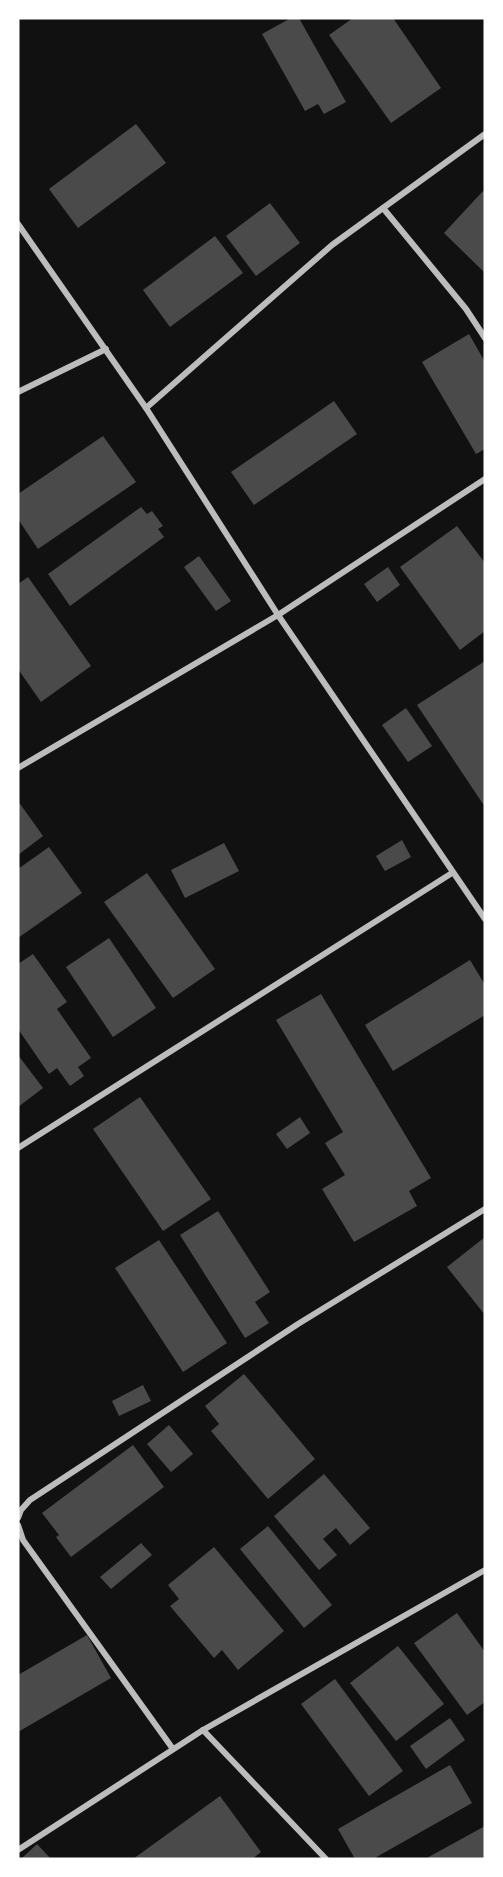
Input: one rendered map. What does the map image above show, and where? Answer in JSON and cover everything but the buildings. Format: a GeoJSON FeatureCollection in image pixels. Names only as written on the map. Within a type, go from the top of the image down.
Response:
{"type":"FeatureCollection","features":[{"type":"Feature","properties":{"kind":"street"},"geometry":{"type":"LineString","coordinates":[[146,408],[332,245],[485,134]]}},
{"type":"Feature","properties":{"kind":"street"},"geometry":{"type":"LineString","coordinates":[[383,208],[466,309],[485,338]]}},
{"type":"Feature","properties":{"kind":"street"},"geometry":{"type":"LineString","coordinates":[[18,224],[146,408],[278,615],[485,919]]}},
{"type":"Feature","properties":{"kind":"street"},"geometry":{"type":"LineString","coordinates":[[18,392],[106,349]]}},
{"type":"Feature","properties":{"kind":"street"},"geometry":{"type":"LineString","coordinates":[[18,768],[278,615],[485,479]]}},
{"type":"Feature","properties":{"kind":"street"},"geometry":{"type":"LineString","coordinates":[[18,1148],[452,873]]}},
{"type":"Feature","properties":{"kind":"street"},"geometry":{"type":"LineString","coordinates":[[18,1518],[21,1509],[30,1500],[298,1324],[485,1209]]}},
{"type":"Feature","properties":{"kind":"street"},"geometry":{"type":"LineString","coordinates":[[18,1525],[23,1540],[173,1749]]}},
{"type":"Feature","properties":{"kind":"street"},"geometry":{"type":"LineString","coordinates":[[18,1850],[203,1730],[485,1570]]}},
{"type":"Feature","properties":{"kind":"street"},"geometry":{"type":"LineString","coordinates":[[203,1730],[326,1859]]}}]}
